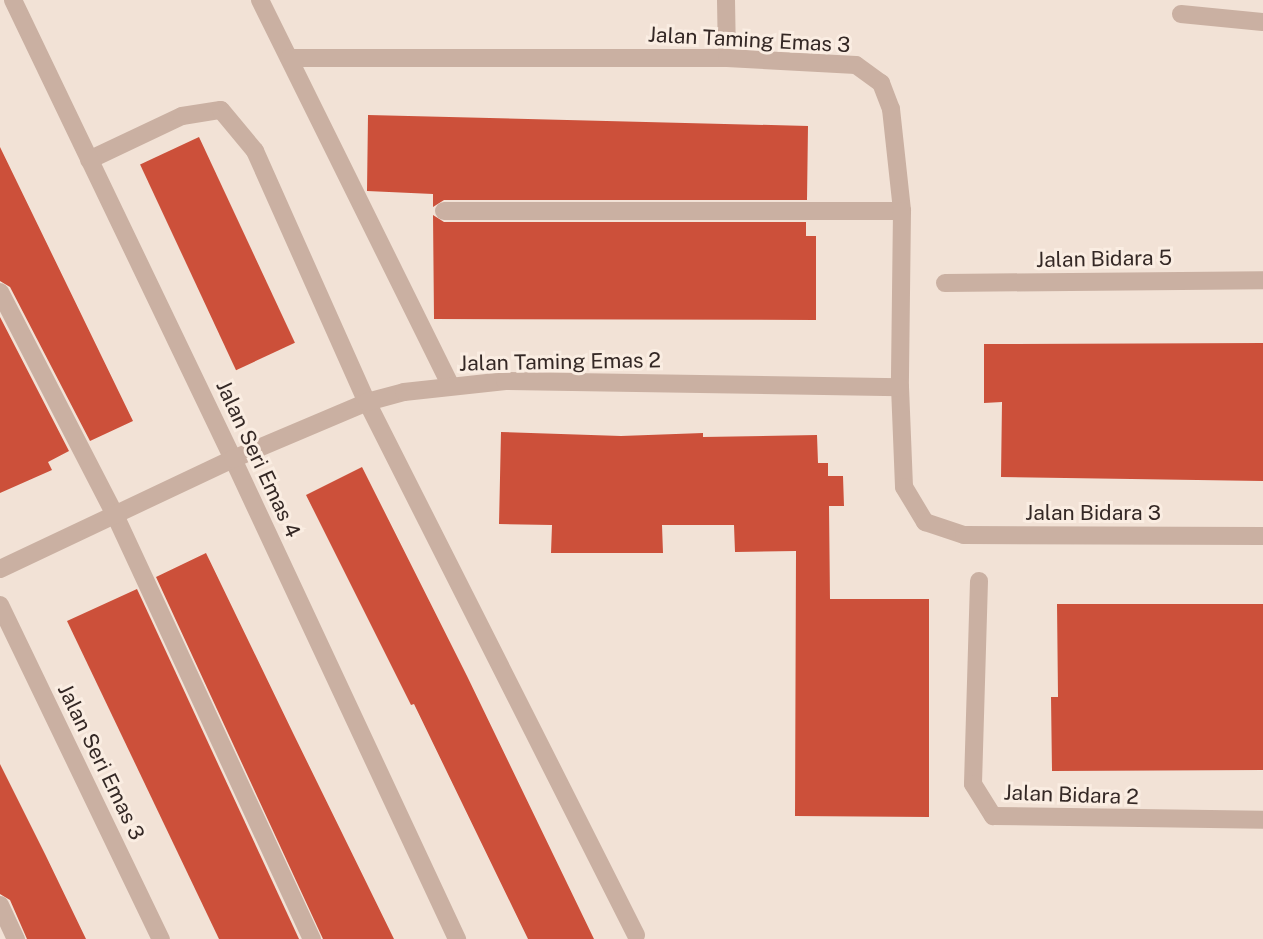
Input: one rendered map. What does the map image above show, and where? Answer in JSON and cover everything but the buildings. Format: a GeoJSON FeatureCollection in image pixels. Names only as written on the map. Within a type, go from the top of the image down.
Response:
{"type":"FeatureCollection","features":[{"type":"Feature","properties":{"kind":"street","name":"Jalan Seri Emas 4"},"geometry":{"type":"LineString","coordinates":[[13,0],[233,458],[457,939]]}},
{"type":"Feature","properties":{"kind":"street"},"geometry":{"type":"LineString","coordinates":[[260,0],[450,385]]}},
{"type":"Feature","properties":{"kind":"street"},"geometry":{"type":"LineString","coordinates":[[726,0],[727,58]]}},
{"type":"Feature","properties":{"kind":"street"},"geometry":{"type":"LineString","coordinates":[[1181,14],[1263,22]]}},
{"type":"Feature","properties":{"kind":"street","name":"Jalan Taming Emas 3"},"geometry":{"type":"LineString","coordinates":[[289,58],[727,58],[856,65],[881,83],[891,108],[902,211],[900,387],[904,487],[925,522]]}},
{"type":"Feature","properties":{"kind":"street"},"geometry":{"type":"LineString","coordinates":[[89,160],[182,116],[221,110],[255,151],[367,402],[636,935]]}},
{"type":"Feature","properties":{"kind":"street"},"geometry":{"type":"LineString","coordinates":[[444,211],[902,211]]}},
{"type":"Feature","properties":{"kind":"street","name":"Jalan Bidara 5"},"geometry":{"type":"LineString","coordinates":[[945,283],[1263,280]]}},
{"type":"Feature","properties":{"kind":"street"},"geometry":{"type":"LineString","coordinates":[[0,292],[115,515],[312,939]]}},
{"type":"Feature","properties":{"kind":"street","name":"Jalan Taming Emas 2"},"geometry":{"type":"LineString","coordinates":[[0,569],[233,458],[367,402],[450,385],[505,381],[900,387]]}},
{"type":"Feature","properties":{"kind":"street","name":"Jalan Bidara 3"},"geometry":{"type":"LineString","coordinates":[[925,522],[964,535],[1263,536]]}},
{"type":"Feature","properties":{"kind":"street","name":"Jalan Bidara 2"},"geometry":{"type":"LineString","coordinates":[[979,581],[974,784],[993,816],[1263,820]]}},
{"type":"Feature","properties":{"kind":"street","name":"Jalan Seri Emas 3"},"geometry":{"type":"LineString","coordinates":[[0,605],[162,939]]}},
{"type":"Feature","properties":{"kind":"street"},"geometry":{"type":"LineString","coordinates":[[0,905],[16,939]]}}]}
